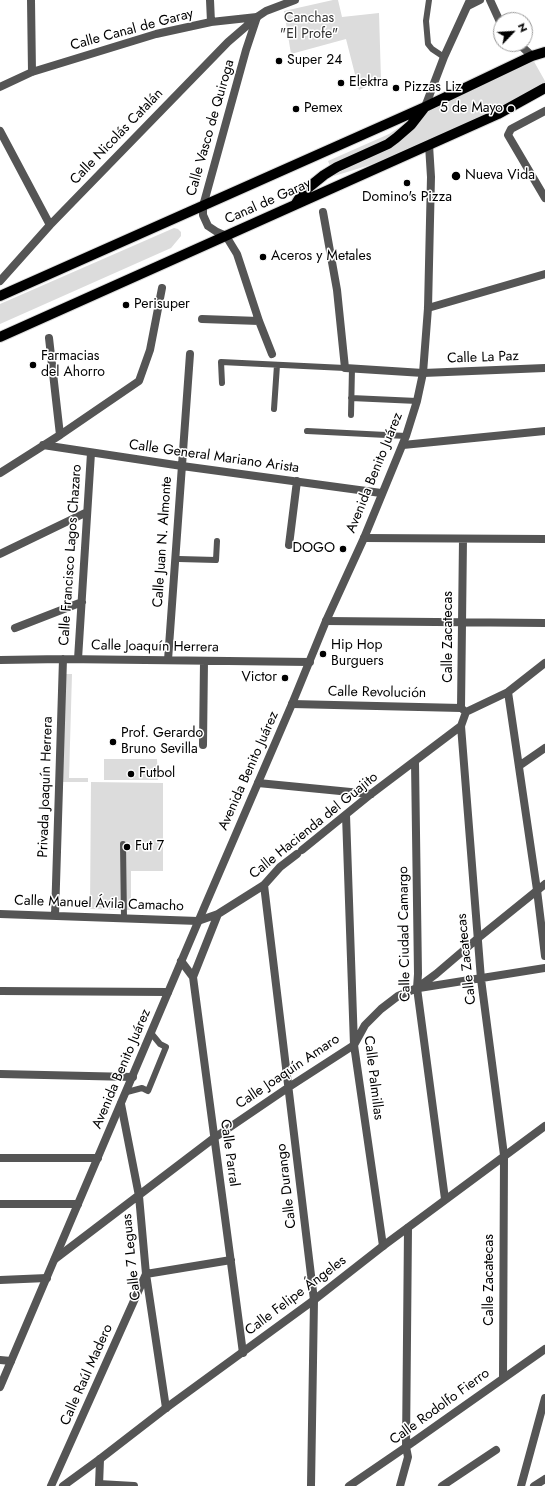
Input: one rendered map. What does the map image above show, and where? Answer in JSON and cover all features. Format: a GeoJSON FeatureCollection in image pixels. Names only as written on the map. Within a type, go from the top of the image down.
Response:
{"type":"FeatureCollection","features":[{"type":"Feature","properties":{"kind":"main road","name":"Canal de Garay"},"geometry":{"type":"LineString","coordinates":[[0,296],[425,107],[532,56],[545,52]]}},
{"type":"Feature","properties":{"kind":"main road","name":"Canal de Garay"},"geometry":{"type":"LineString","coordinates":[[0,337],[498,114],[545,88]]}},
{"type":"Feature","properties":{"kind":"main road"},"geometry":{"type":"LineString","coordinates":[[295,205],[303,192],[324,175],[337,167],[388,144],[396,138],[411,125],[425,107]]}},
{"type":"Feature","properties":{"kind":"street"},"geometry":{"type":"LineString","coordinates":[[31,0],[32,72]]}},
{"type":"Feature","properties":{"kind":"street"},"geometry":{"type":"LineString","coordinates":[[210,0],[211,22]]}},
{"type":"Feature","properties":{"kind":"street","name":"Calle Canal de Garay"},"geometry":{"type":"LineString","coordinates":[[0,87],[32,72],[156,34],[211,22],[257,17],[266,11],[295,0]]}},
{"type":"Feature","properties":{"kind":"street"},"geometry":{"type":"LineString","coordinates":[[425,107],[444,58],[469,3],[480,0]]}},
{"type":"Feature","properties":{"kind":"street"},"geometry":{"type":"LineString","coordinates":[[490,0],[495,12]]}},
{"type":"Feature","properties":{"kind":"street","name":"Calle Vasco de Quiroga"},"geometry":{"type":"LineString","coordinates":[[226,236],[208,226],[203,215],[203,206],[246,50],[257,17]]}},
{"type":"Feature","properties":{"kind":"street","name":"Calle Nicolás Catalán"},"geometry":{"type":"LineString","coordinates":[[0,281],[50,225],[228,42],[257,17]]}},
{"type":"Feature","properties":{"kind":"street"},"geometry":{"type":"LineString","coordinates":[[528,52],[532,56]]}},
{"type":"Feature","properties":{"kind":"street"},"geometry":{"type":"LineString","coordinates":[[545,111],[511,129],[508,135],[545,197]]}},
{"type":"Feature","properties":{"kind":"street"},"geometry":{"type":"LineString","coordinates":[[0,131],[50,225]]}},
{"type":"Feature","properties":{"kind":"street","name":"Avenida Benito Juárez"},"geometry":{"type":"LineString","coordinates":[[0,1387],[133,1077],[181,960],[310,662],[326,621],[364,538],[406,436],[417,401],[423,373],[428,308],[431,177],[429,145]]}},
{"type":"Feature","properties":{"kind":"street"},"geometry":{"type":"LineString","coordinates":[[323,212],[349,368]]}},
{"type":"Feature","properties":{"kind":"street"},"geometry":{"type":"LineString","coordinates":[[226,236],[237,254],[259,321],[272,354]]}},
{"type":"Feature","properties":{"kind":"street"},"geometry":{"type":"LineString","coordinates":[[428,308],[545,274]]}},
{"type":"Feature","properties":{"kind":"street"},"geometry":{"type":"LineString","coordinates":[[0,473],[60,435],[139,381],[150,350],[162,288]]}},
{"type":"Feature","properties":{"kind":"street"},"geometry":{"type":"LineString","coordinates":[[202,319],[259,321]]}},
{"type":"Feature","properties":{"kind":"street"},"geometry":{"type":"LineString","coordinates":[[49,338],[60,435]]}},
{"type":"Feature","properties":{"kind":"street","name":"Calle Juan N. Almonte"},"geometry":{"type":"LineString","coordinates":[[168,660],[190,354]]}},
{"type":"Feature","properties":{"kind":"street","name":"Calle La Paz"},"geometry":{"type":"LineString","coordinates":[[349,368],[423,373],[545,368]]}},
{"type":"Feature","properties":{"kind":"street"},"geometry":{"type":"LineString","coordinates":[[403,444],[545,431]]}},
{"type":"Feature","properties":{"kind":"street","name":"Calle General Mariano Arista"},"geometry":{"type":"LineString","coordinates":[[42,445],[382,494]]}},
{"type":"Feature","properties":{"kind":"street","name":"Calle Francisco Lagos Chazaro"},"geometry":{"type":"LineString","coordinates":[[78,659],[91,453]]}},
{"type":"Feature","properties":{"kind":"street"},"geometry":{"type":"LineString","coordinates":[[289,545],[297,481]]}},
{"type":"Feature","properties":{"kind":"street"},"geometry":{"type":"LineString","coordinates":[[0,554],[87,512]]}},
{"type":"Feature","properties":{"kind":"street"},"geometry":{"type":"LineString","coordinates":[[364,538],[545,539]]}},
{"type":"Feature","properties":{"kind":"street","name":"Calle Zacatecas"},"geometry":{"type":"LineString","coordinates":[[463,539],[462,622],[464,710],[461,726],[481,979],[504,1155],[503,1378]]}},
{"type":"Feature","properties":{"kind":"street"},"geometry":{"type":"LineString","coordinates":[[15,628],[82,602]]}},
{"type":"Feature","properties":{"kind":"street"},"geometry":{"type":"LineString","coordinates":[[326,621],[545,623]]}},
{"type":"Feature","properties":{"kind":"street","name":"Privada Joaquín Herrera"},"geometry":{"type":"LineString","coordinates":[[55,916],[63,659]]}},
{"type":"Feature","properties":{"kind":"street","name":"Calle Joaquín Herrera"},"geometry":{"type":"LineString","coordinates":[[0,660],[78,659],[310,662]]}},
{"type":"Feature","properties":{"kind":"street"},"geometry":{"type":"LineString","coordinates":[[203,745],[204,661]]}},
{"type":"Feature","properties":{"kind":"street"},"geometry":{"type":"LineString","coordinates":[[464,710],[508,692],[545,663]]}},
{"type":"Feature","properties":{"kind":"street"},"geometry":{"type":"LineString","coordinates":[[508,692],[537,890],[545,956]]}},
{"type":"Feature","properties":{"kind":"street","name":"Calle Revolución"},"geometry":{"type":"LineString","coordinates":[[292,704],[464,710]]}},
{"type":"Feature","properties":{"kind":"street","name":"Calle Hacienda del Guajito"},"geometry":{"type":"LineString","coordinates":[[198,921],[218,914],[264,885],[280,867],[371,794],[461,726]]}},
{"type":"Feature","properties":{"kind":"street"},"geometry":{"type":"LineString","coordinates":[[519,766],[545,748]]}},
{"type":"Feature","properties":{"kind":"street","name":"Calle Ciudad Camargo"},"geometry":{"type":"LineString","coordinates":[[415,762],[417,988],[445,1199]]}},
{"type":"Feature","properties":{"kind":"street"},"geometry":{"type":"LineString","coordinates":[[258,783],[371,794]]}},
{"type":"Feature","properties":{"kind":"street","name":"Calle Palmillas"},"geometry":{"type":"LineString","coordinates":[[346,815],[354,1045],[382,1246]]}},
{"type":"Feature","properties":{"kind":"street","name":"Calle Joaquín Amaro"},"geometry":{"type":"LineString","coordinates":[[55,1259],[214,1138],[354,1045],[365,1025],[381,1009],[398,996],[417,988],[436,974],[545,884]]}},
{"type":"Feature","properties":{"kind":"street","name":"Calle Durango"},"geometry":{"type":"LineString","coordinates":[[264,885],[314,1300],[311,1486]]}},
{"type":"Feature","properties":{"kind":"street","name":"Calle Manuel Ávila Camacho"},"geometry":{"type":"LineString","coordinates":[[0,914],[198,921]]}},
{"type":"Feature","properties":{"kind":"street"},"geometry":{"type":"LineString","coordinates":[[193,977],[218,914]]}},
{"type":"Feature","properties":{"kind":"street","name":"Calle Parral"},"geometry":{"type":"LineString","coordinates":[[181,960],[193,977],[243,1353]]}},
{"type":"Feature","properties":{"kind":"street"},"geometry":{"type":"LineString","coordinates":[[417,988],[545,968]]}},
{"type":"Feature","properties":{"kind":"street"},"geometry":{"type":"LineString","coordinates":[[0,992],[168,992]]}},
{"type":"Feature","properties":{"kind":"street"},"geometry":{"type":"LineString","coordinates":[[0,1074],[133,1077]]}},
{"type":"Feature","properties":{"kind":"street","name":"Calle 7 Leguas"},"geometry":{"type":"LineString","coordinates":[[121,1104],[139,1196],[146,1274],[166,1408]]}},
{"type":"Feature","properties":{"kind":"street","name":"Calle Felipe Ángeles"},"geometry":{"type":"LineString","coordinates":[[63,1486],[166,1408],[314,1300],[382,1246],[545,1126]]}},
{"type":"Feature","properties":{"kind":"street"},"geometry":{"type":"LineString","coordinates":[[0,1158],[98,1158]]}},
{"type":"Feature","properties":{"kind":"street"},"geometry":{"type":"LineString","coordinates":[[0,1204],[78,1204]]}},
{"type":"Feature","properties":{"kind":"street"},"geometry":{"type":"LineString","coordinates":[[400,1486],[408,1457],[406,1448],[408,1228]]}},
{"type":"Feature","properties":{"kind":"street"},"geometry":{"type":"LineString","coordinates":[[146,1274],[231,1260]]}},
{"type":"Feature","properties":{"kind":"street","name":"Calle Raúl Madero"},"geometry":{"type":"LineString","coordinates":[[51,1486],[146,1274]]}},
{"type":"Feature","properties":{"kind":"street"},"geometry":{"type":"LineString","coordinates":[[0,1280],[47,1278]]}},
{"type":"Feature","properties":{"kind":"street","name":"Calle Rodolfo Fierro"},"geometry":{"type":"LineString","coordinates":[[349,1486],[406,1448],[545,1348]]}},
{"type":"Feature","properties":{"kind":"street"},"geometry":{"type":"LineString","coordinates":[[0,1360],[11,1361]]}},
{"type":"Feature","properties":{"kind":"street"},"geometry":{"type":"LineString","coordinates":[[521,1486],[545,1398]]}},
{"type":"Feature","properties":{"kind":"street"},"geometry":{"type":"LineString","coordinates":[[442,1486],[496,1450]]}},
{"type":"Feature","properties":{"kind":"street"},"geometry":{"type":"LineString","coordinates":[[100,1459],[99,1485],[134,1486]]}},
{"type":"Feature","properties":{"kind":"street"},"geometry":{"type":"LineString","coordinates":[[537,1485],[545,1479]]}},
{"type":"Feature","properties":{"kind":"lane"},"geometry":{"type":"LineString","coordinates":[[429,0],[426,22],[428,44],[444,58]]}},
{"type":"Feature","properties":{"kind":"lane"},"geometry":{"type":"LineString","coordinates":[[222,383],[221,362],[349,368],[351,398],[350,415]]}},
{"type":"Feature","properties":{"kind":"lane"},"geometry":{"type":"LineString","coordinates":[[274,409],[277,365]]}},
{"type":"Feature","properties":{"kind":"lane"},"geometry":{"type":"LineString","coordinates":[[351,398],[417,401]]}},
{"type":"Feature","properties":{"kind":"lane"},"geometry":{"type":"LineString","coordinates":[[307,430],[406,436]]}},
{"type":"Feature","properties":{"kind":"lane"},"geometry":{"type":"LineString","coordinates":[[178,559],[216,560],[217,541]]}},
{"type":"Feature","properties":{"kind":"lane"},"geometry":{"type":"LineString","coordinates":[[123,844],[124,919]]}},
{"type":"Feature","properties":{"kind":"lane"},"geometry":{"type":"LineString","coordinates":[[126,1092],[142,1088],[148,1091],[166,1047],[160,1044],[151,1033]]}},
{"type":"Feature","properties":{"kind":"green space","name":"Canchas \"El Profe\""},"geometry":{"type":"Polygon","coordinates":[[[338,0],[342,17],[379,13],[381,80],[359,90],[346,39],[291,54],[284,11],[338,0]]]}},
{"type":"Feature","properties":{"kind":"green space"},"geometry":{"type":"Polygon","coordinates":[[[532,58],[545,81],[545,86],[432,146],[334,176],[328,161],[389,134],[412,119],[532,58]]]}},
{"type":"Feature","properties":{"kind":"green space"},"geometry":{"type":"Polygon","coordinates":[[[174,228],[181,232],[181,236],[171,248],[0,324],[0,304],[174,228]]]}},
{"type":"Feature","properties":{"kind":"green space"},"geometry":{"type":"Polygon","coordinates":[[[65,674],[72,674],[69,778],[88,778],[88,782],[62,782],[65,674]]]}},
{"type":"Feature","properties":{"kind":"green space","name":"Futbol"},"geometry":{"type":"Polygon","coordinates":[[[104,759],[157,759],[158,780],[104,780],[104,759]]]}},
{"type":"Feature","properties":{"kind":"green space","name":"Fut 7"},"geometry":{"type":"Polygon","coordinates":[[[91,782],[163,783],[163,871],[131,871],[131,910],[90,909],[91,782]]]}},
{"type":"Feature","properties":{"kind":"place","name":"Super 24"},"geometry":{"type":"Point","coordinates":[279,61]}},
{"type":"Feature","properties":{"kind":"place","name":"Elektra"},"geometry":{"type":"Point","coordinates":[341,83]}},
{"type":"Feature","properties":{"kind":"place","name":"Pizzas Liz"},"geometry":{"type":"Point","coordinates":[396,88]}},
{"type":"Feature","properties":{"kind":"place","name":"Pemex"},"geometry":{"type":"Point","coordinates":[296,109]}},
{"type":"Feature","properties":{"kind":"place","name":"5 de Mayo"},"geometry":{"type":"Point","coordinates":[511,109]}},
{"type":"Feature","properties":{"kind":"place","name":"Nueva Vida"},"geometry":{"type":"Point","coordinates":[456,176]}},
{"type":"Feature","properties":{"kind":"place","name":"Domino's Pizza"},"geometry":{"type":"Point","coordinates":[407,183]}},
{"type":"Feature","properties":{"kind":"place","name":"Aceros y Metales"},"geometry":{"type":"Point","coordinates":[263,257]}},
{"type":"Feature","properties":{"kind":"place","name":"Perisuper"},"geometry":{"type":"Point","coordinates":[126,305]}},
{"type":"Feature","properties":{"kind":"place","name":"Farmacias del Ahorro"},"geometry":{"type":"Point","coordinates":[33,365]}},
{"type":"Feature","properties":{"kind":"place","name":"DOGO"},"geometry":{"type":"Point","coordinates":[343,549]}},
{"type":"Feature","properties":{"kind":"place","name":"Hip Hop Burguers"},"geometry":{"type":"Point","coordinates":[323,654]}},
{"type":"Feature","properties":{"kind":"place","name":"Victor"},"geometry":{"type":"Point","coordinates":[285,678]}},
{"type":"Feature","properties":{"kind":"place","name":"Prof. Gerardo Bruno Sevilla"},"geometry":{"type":"Point","coordinates":[113,742]}},
{"type":"Feature","properties":{"kind":"place","name":"Futbol"},"geometry":{"type":"Point","coordinates":[131,774]}},
{"type":"Feature","properties":{"kind":"place","name":"Fut 7"},"geometry":{"type":"Point","coordinates":[127,847]}}]}
